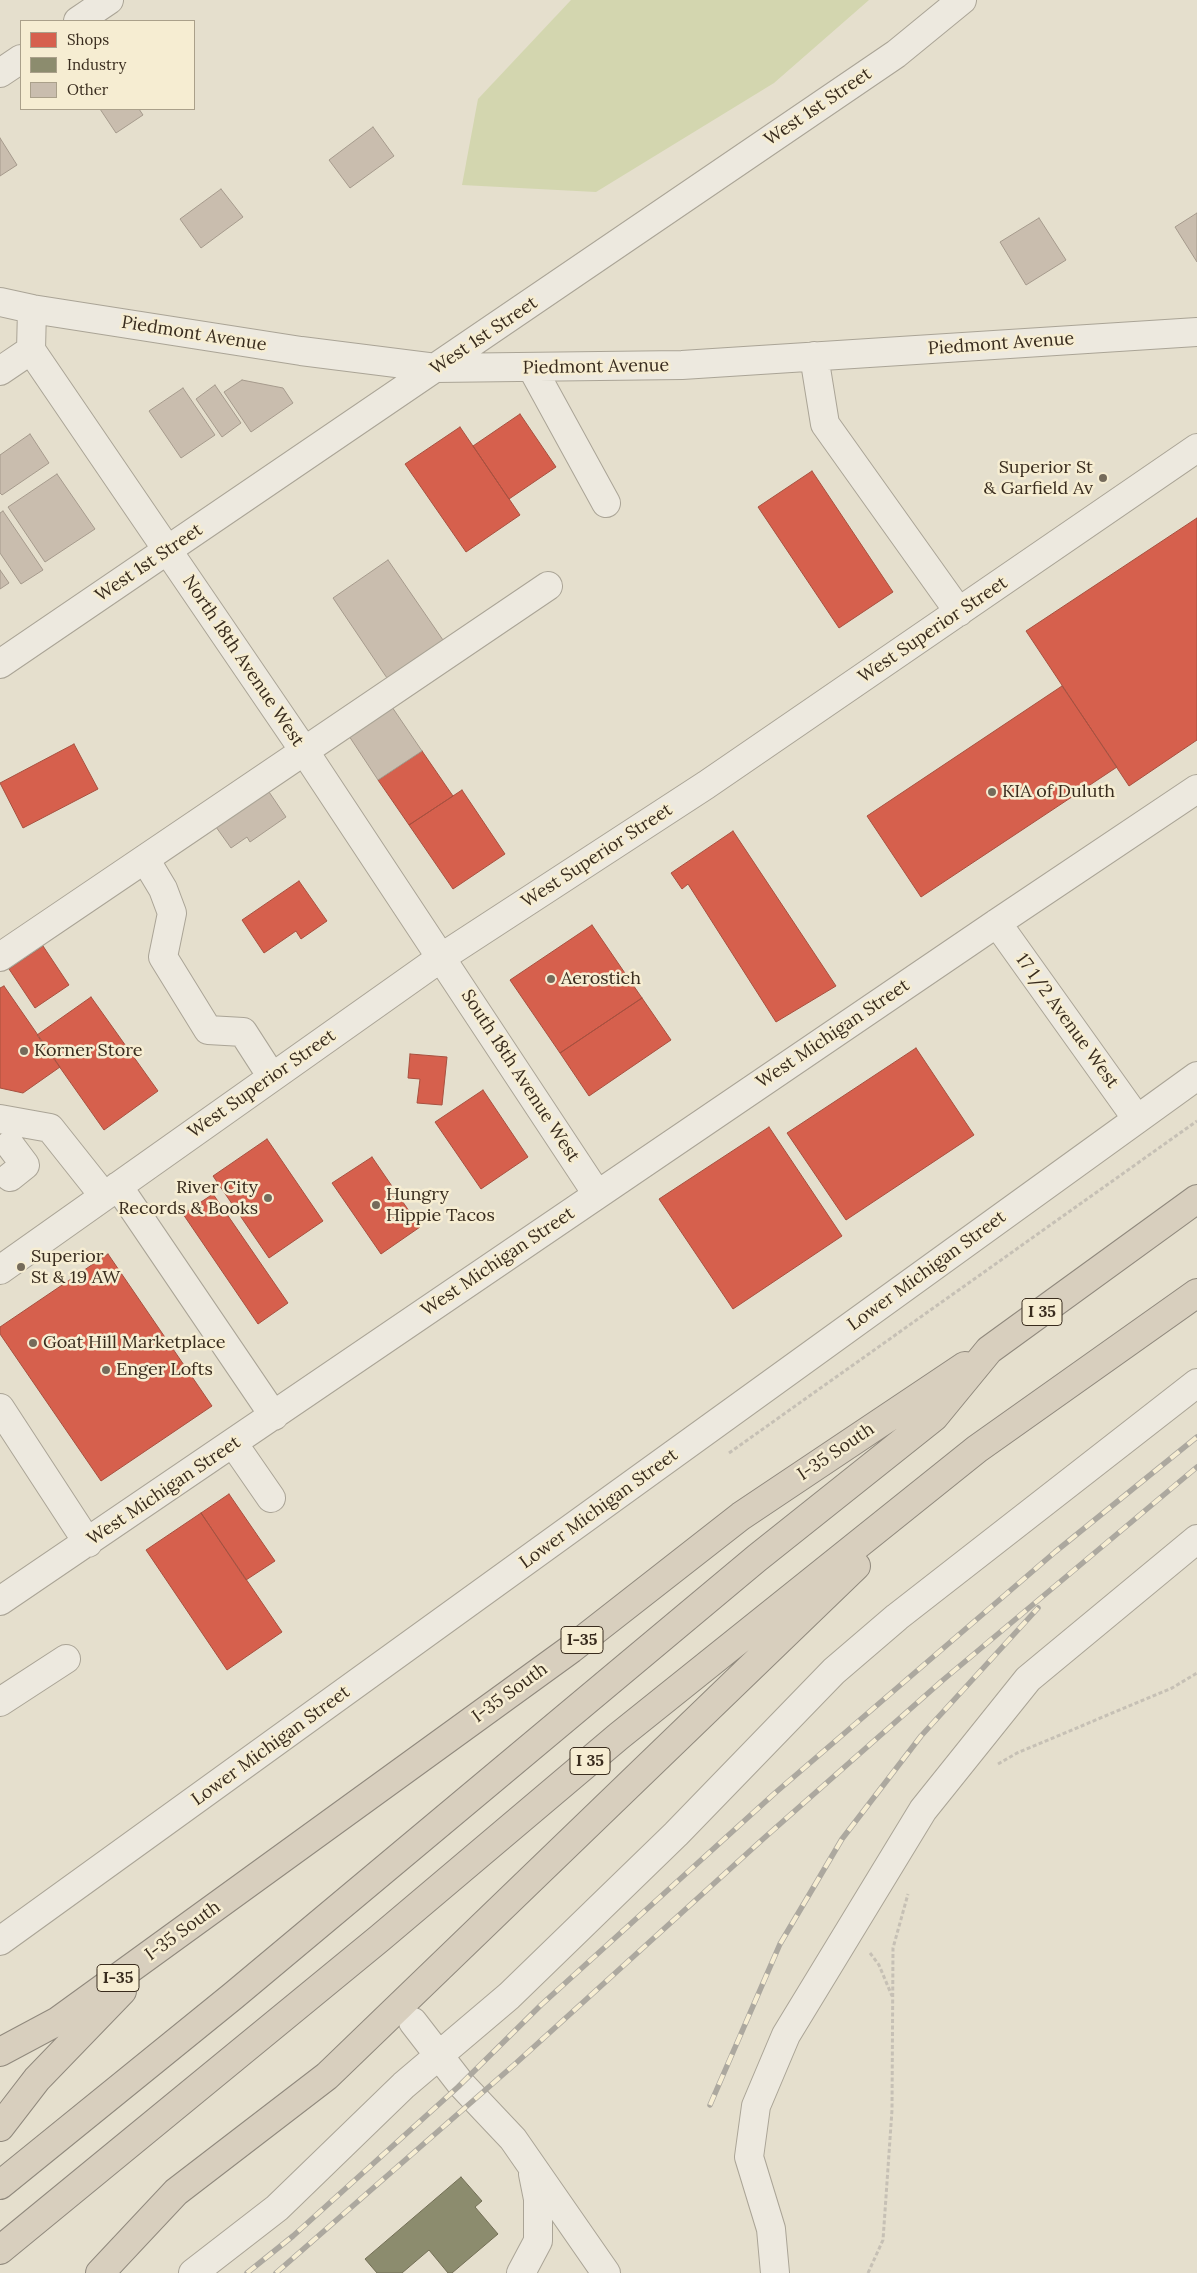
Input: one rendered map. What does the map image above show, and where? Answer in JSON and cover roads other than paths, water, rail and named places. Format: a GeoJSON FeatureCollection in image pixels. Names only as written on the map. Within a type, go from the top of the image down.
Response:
{"type":"FeatureCollection","features":[{"type":"Feature","properties":{"kind":"highway","name":"I 35"},"geometry":{"type":"LineString","coordinates":[[0,2185],[233,1996],[757,1558],[934,1417],[989,1350],[1197,1199]]}},
{"type":"Feature","properties":{"kind":"highway","name":"I 35"},"geometry":{"type":"LineString","coordinates":[[0,2250],[380,1938],[619,1736],[977,1449],[1197,1293]]}},
{"type":"Feature","properties":{"kind":"highway","name":"I-35 South"},"geometry":{"type":"LineString","coordinates":[[0,2052],[58,2021],[571,1649],[741,1516],[989,1350]]}},
{"type":"Feature","properties":{"kind":"highway"},"geometry":{"type":"LineString","coordinates":[[100,2273],[176,2192],[327,2076],[977,1449]]}},
{"type":"Feature","properties":{"kind":"highway"},"geometry":{"type":"LineString","coordinates":[[0,2128],[37,2079],[178,1935]]}},
{"type":"Feature","properties":{"kind":"street"},"geometry":{"type":"LineString","coordinates":[[79,20],[109,0]]}},
{"type":"Feature","properties":{"kind":"street","name":"West 1st Street"},"geometry":{"type":"LineString","coordinates":[[0,664],[896,54],[962,0]]}},
{"type":"Feature","properties":{"kind":"street"},"geometry":{"type":"LineString","coordinates":[[0,74],[20,60]]}},
{"type":"Feature","properties":{"kind":"street","name":"Piedmont Avenue"},"geometry":{"type":"LineString","coordinates":[[0,302],[32,309],[301,351],[436,368],[682,366],[1197,332]]}},
{"type":"Feature","properties":{"kind":"street"},"geometry":{"type":"LineString","coordinates":[[0,371],[31,350],[32,309]]}},
{"type":"Feature","properties":{"kind":"street","name":"North 18th Avenue West"},"geometry":{"type":"LineString","coordinates":[[31,350],[442,957]]}},
{"type":"Feature","properties":{"kind":"street"},"geometry":{"type":"LineString","coordinates":[[814,356],[825,424],[959,612]]}},
{"type":"Feature","properties":{"kind":"street"},"geometry":{"type":"LineString","coordinates":[[532,368],[606,503]]}},
{"type":"Feature","properties":{"kind":"street","name":"West Superior Street"},"geometry":{"type":"LineString","coordinates":[[0,1270],[442,957],[706,785],[1197,448]]}},
{"type":"Feature","properties":{"kind":"street"},"geometry":{"type":"LineString","coordinates":[[0,957],[548,586]]}},
{"type":"Feature","properties":{"kind":"street","name":"West Michigan Street"},"geometry":{"type":"LineString","coordinates":[[0,1602],[996,923],[1197,790]]}},
{"type":"Feature","properties":{"kind":"street"},"geometry":{"type":"LineString","coordinates":[[145,860],[163,889],[172,913],[163,957],[208,1030],[243,1032],[272,1077]]}},
{"type":"Feature","properties":{"kind":"street","name":"17 1/2 Avenue West"},"geometry":{"type":"LineString","coordinates":[[996,923],[1137,1119]]}},
{"type":"Feature","properties":{"kind":"street","name":"South 18th Avenue West"},"geometry":{"type":"LineString","coordinates":[[442,957],[597,1194]]}},
{"type":"Feature","properties":{"kind":"street","name":"Lower Michigan Street"},"geometry":{"type":"LineString","coordinates":[[0,1941],[1197,1076]]}},
{"type":"Feature","properties":{"kind":"street"},"geometry":{"type":"LineString","coordinates":[[8,1144],[50,1128],[111,1191],[274,1416]]}},
{"type":"Feature","properties":{"kind":"street"},"geometry":{"type":"LineString","coordinates":[[192,2273],[277,2208],[404,2085],[509,1996],[662,1847],[834,1671],[897,1617],[1197,1382]]}},
{"type":"Feature","properties":{"kind":"street"},"geometry":{"type":"LineString","coordinates":[[0,1408],[88,1543]]}},
{"type":"Feature","properties":{"kind":"street"},"geometry":{"type":"LineString","coordinates":[[233,1443],[271,1498]]}},
{"type":"Feature","properties":{"kind":"street"},"geometry":{"type":"LineString","coordinates":[[775,2273],[771,2229],[749,2157],[756,2106],[786,2035],[923,1810],[1028,1679],[1197,1539]]}},
{"type":"Feature","properties":{"kind":"street"},"geometry":{"type":"LineString","coordinates":[[0,1702],[66,1659]]}},
{"type":"Feature","properties":{"kind":"street"},"geometry":{"type":"LineString","coordinates":[[413,2022],[474,2100],[513,2138],[606,2273]]}},
{"type":"Feature","properties":{"kind":"street"},"geometry":{"type":"LineString","coordinates":[[522,2273],[538,2241],[538,2199],[531,2165]]}},
{"type":"Feature","properties":{"kind":"railway"},"geometry":{"type":"LineString","coordinates":[[247,2273],[293,2236],[458,2087],[541,2005],[775,1793],[1055,1552],[1197,1437]]}},
{"type":"Feature","properties":{"kind":"railway"},"geometry":{"type":"LineString","coordinates":[[276,2273],[515,2064],[763,1839],[943,1680],[1197,1467]]}},
{"type":"Feature","properties":{"kind":"railway"},"geometry":{"type":"LineString","coordinates":[[710,2105],[780,1944],[842,1839],[921,1736],[1038,1608]]}},
{"type":"Feature","properties":{"kind":"place","name":"Superior St & Garfield Av"},"geometry":{"type":"Point","coordinates":[1103,478]}},
{"type":"Feature","properties":{"kind":"place","name":"KIA of Duluth"},"geometry":{"type":"Point","coordinates":[992,792]}},
{"type":"Feature","properties":{"kind":"place","name":"Aerostich"},"geometry":{"type":"Point","coordinates":[551,979]}},
{"type":"Feature","properties":{"kind":"place","name":"Korner Store"},"geometry":{"type":"Point","coordinates":[24,1051]}},
{"type":"Feature","properties":{"kind":"place","name":"River City Records & Books"},"geometry":{"type":"Point","coordinates":[268,1198]}},
{"type":"Feature","properties":{"kind":"place","name":"Hungry Hippie Tacos"},"geometry":{"type":"Point","coordinates":[376,1205]}},
{"type":"Feature","properties":{"kind":"place","name":"Superior St & 19 AW"},"geometry":{"type":"Point","coordinates":[21,1267]}},
{"type":"Feature","properties":{"kind":"place","name":"Goat Hill Marketplace"},"geometry":{"type":"Point","coordinates":[33,1343]}},
{"type":"Feature","properties":{"kind":"place","name":"Enger Lofts"},"geometry":{"type":"Point","coordinates":[106,1370]}}]}
